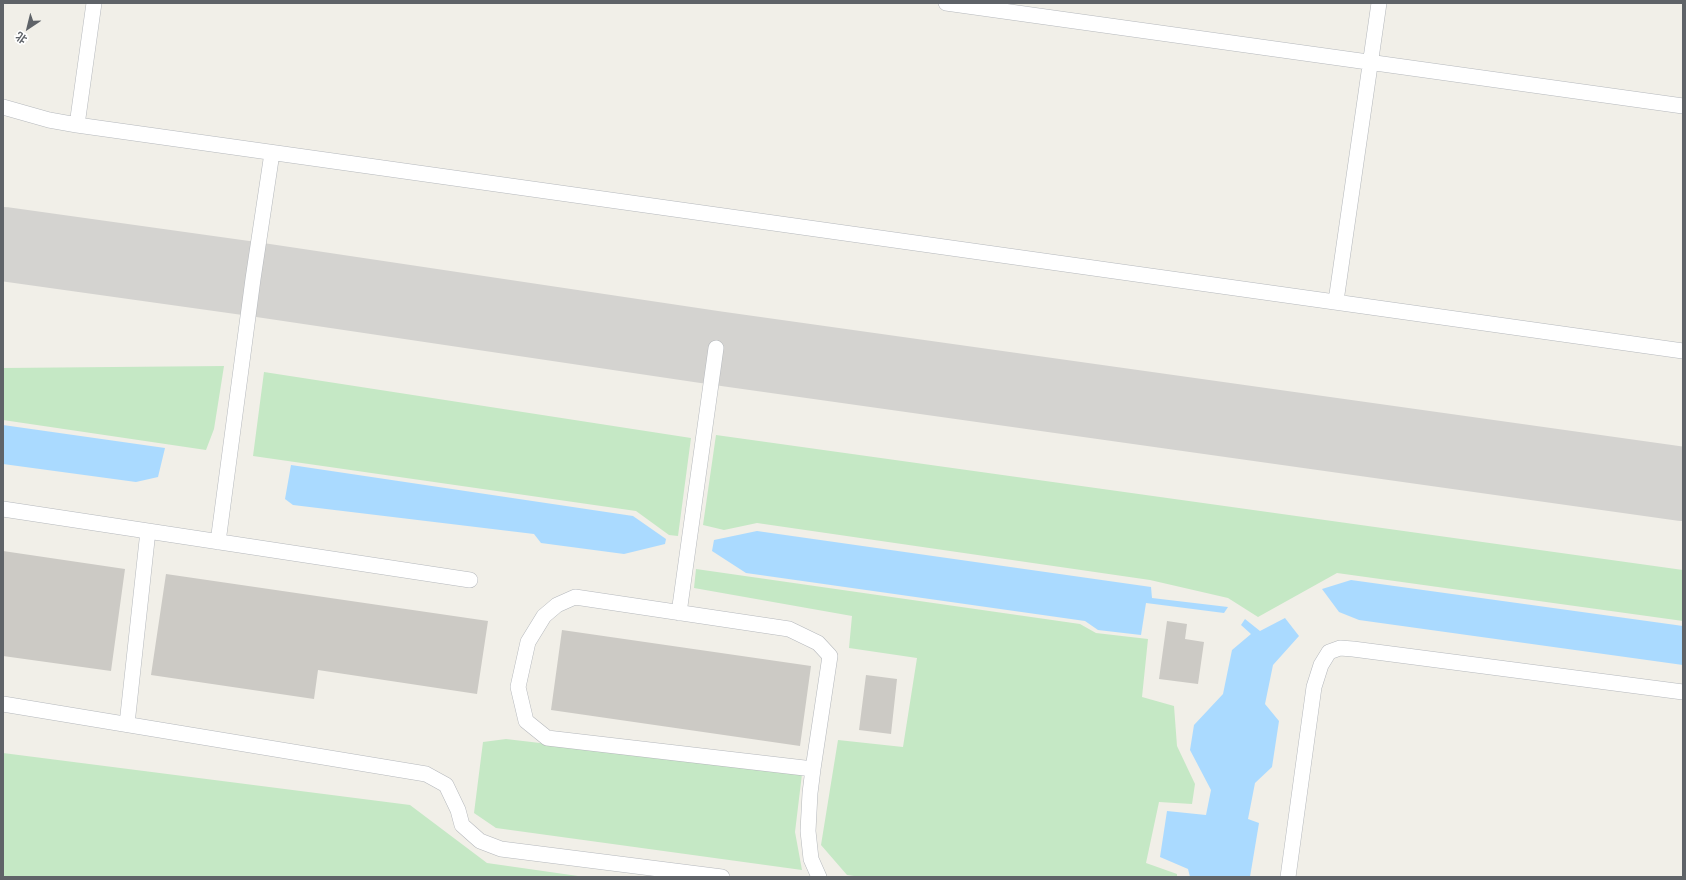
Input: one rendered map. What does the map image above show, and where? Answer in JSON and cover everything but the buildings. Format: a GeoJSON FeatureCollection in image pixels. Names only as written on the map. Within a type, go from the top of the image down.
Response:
{"type":"FeatureCollection","features":[{"type":"Feature","properties":{"kind":"lane"},"geometry":{"type":"LineString","coordinates":[[77,125],[94,3]]}},
{"type":"Feature","properties":{"kind":"lane"},"geometry":{"type":"LineString","coordinates":[[946,3],[1683,106]]}},
{"type":"Feature","properties":{"kind":"lane"},"geometry":{"type":"LineString","coordinates":[[1336,301],[1379,3]]}},
{"type":"Feature","properties":{"kind":"lane"},"geometry":{"type":"LineString","coordinates":[[3,107],[49,120],[77,125],[1683,351]]}},
{"type":"Feature","properties":{"kind":"lane"},"geometry":{"type":"LineString","coordinates":[[218,542],[253,279],[272,152]]}},
{"type":"Feature","properties":{"kind":"lane"},"geometry":{"type":"LineString","coordinates":[[679,613],[716,348]]}},
{"type":"Feature","properties":{"kind":"lane"},"geometry":{"type":"LineString","coordinates":[[3,509],[470,580]]}},
{"type":"Feature","properties":{"kind":"lane"},"geometry":{"type":"LineString","coordinates":[[127,724],[148,531]]}},
{"type":"Feature","properties":{"kind":"lane"},"geometry":{"type":"LineString","coordinates":[[813,769],[547,738],[526,721],[518,687],[528,642],[544,616],[557,605],[575,597],[789,629],[818,643],[830,656],[813,769],[808,831],[811,859],[819,877]]}},
{"type":"Feature","properties":{"kind":"lane"},"geometry":{"type":"LineString","coordinates":[[1288,877],[1314,687],[1321,665],[1329,652],[1340,648],[1354,648],[1683,692]]}},
{"type":"Feature","properties":{"kind":"lane"},"geometry":{"type":"LineString","coordinates":[[3,704],[426,774],[446,785],[458,810],[462,825],[480,841],[501,849],[722,877]]}},
{"type":"Feature","properties":{"kind":"green space"},"geometry":{"type":"Polygon","coordinates":[[[224,366],[214,429],[206,450],[3,420],[3,368],[224,366]]]}},
{"type":"Feature","properties":{"kind":"green space"},"geometry":{"type":"Polygon","coordinates":[[[264,372],[691,438],[678,536],[669,535],[636,511],[253,456],[264,372]]]}},
{"type":"Feature","properties":{"kind":"green space"},"geometry":{"type":"Polygon","coordinates":[[[716,435],[1683,570],[1683,621],[1337,573],[1258,617],[1228,598],[1150,580],[757,523],[724,530],[703,525],[716,435]]]}},
{"type":"Feature","properties":{"kind":"green space"},"geometry":{"type":"Polygon","coordinates":[[[696,569],[1080,624],[1096,633],[1148,639],[1142,697],[1174,706],[1177,746],[1195,784],[1192,804],[1159,802],[1146,863],[1177,874],[1177,877],[861,877],[847,875],[821,845],[838,740],[903,747],[917,658],[849,648],[852,616],[694,588],[696,569]]]}},
{"type":"Feature","properties":{"kind":"green space"},"geometry":{"type":"Polygon","coordinates":[[[506,739],[802,774],[795,832],[802,870],[496,828],[474,813],[483,742],[506,739]]]}},
{"type":"Feature","properties":{"kind":"green space"},"geometry":{"type":"Polygon","coordinates":[[[3,753],[410,805],[487,863],[585,877],[3,877],[3,753]]]}},
{"type":"Feature","properties":{"kind":"water"},"geometry":{"type":"Polygon","coordinates":[[[3,425],[165,448],[158,477],[136,482],[3,464],[3,425]]]}},
{"type":"Feature","properties":{"kind":"water"},"geometry":{"type":"Polygon","coordinates":[[[291,465],[633,516],[666,539],[665,544],[624,554],[541,543],[534,534],[293,505],[285,499],[291,465]]]}},
{"type":"Feature","properties":{"kind":"water"},"geometry":{"type":"Polygon","coordinates":[[[757,531],[1151,587],[1152,598],[1228,607],[1224,613],[1146,603],[1141,635],[1098,630],[1085,621],[746,573],[712,551],[714,540],[757,531]]]}},
{"type":"Feature","properties":{"kind":"water"},"geometry":{"type":"Polygon","coordinates":[[[1351,580],[1683,626],[1683,665],[1359,620],[1339,612],[1322,589],[1351,580]]]}},
{"type":"Feature","properties":{"kind":"water"},"geometry":{"type":"Polygon","coordinates":[[[1285,618],[1299,636],[1273,665],[1265,704],[1279,721],[1272,767],[1255,783],[1248,819],[1259,823],[1250,877],[1190,877],[1188,869],[1160,857],[1167,811],[1206,815],[1211,790],[1190,750],[1194,725],[1223,694],[1232,650],[1251,634],[1241,625],[1245,619],[1260,631],[1285,618]]]}},
{"type":"Feature","properties":{"kind":"taxiway"},"geometry":{"type":"LineString","coordinates":[[3,244],[253,279],[716,348],[1683,484]]}}]}
